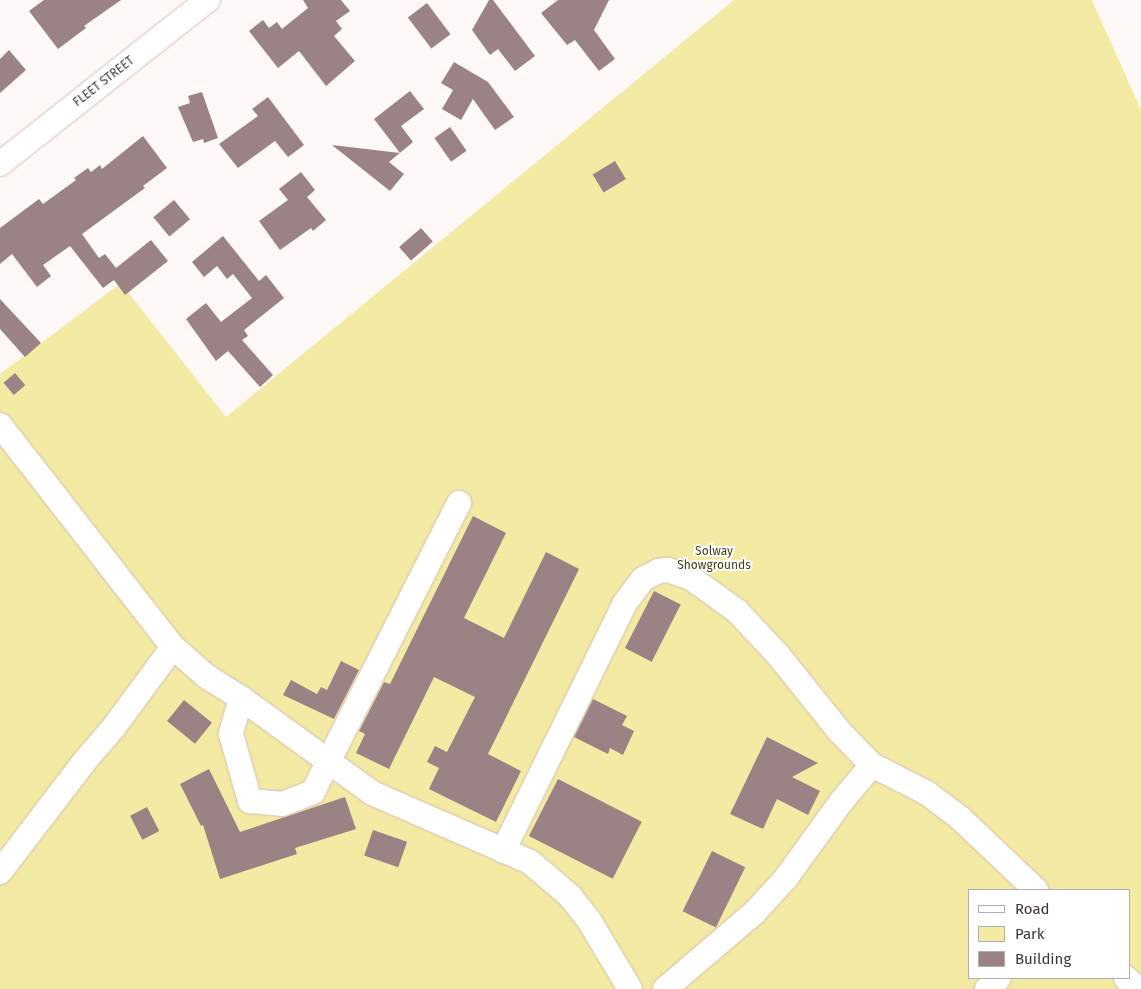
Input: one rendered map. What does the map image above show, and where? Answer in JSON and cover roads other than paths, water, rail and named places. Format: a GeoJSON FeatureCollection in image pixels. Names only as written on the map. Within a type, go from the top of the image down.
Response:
{"type":"FeatureCollection","features":[{"type":"Feature","properties":{"kind":"street","name":"FLEET STREET"},"geometry":{"type":"LineString","coordinates":[[0,164],[196,4]]}},
{"type":"Feature","properties":{"kind":"street"},"geometry":{"type":"LineString","coordinates":[[0,425],[173,646],[206,676],[241,698],[372,793],[530,862],[570,896],[590,922],[630,989]]}},
{"type":"Feature","properties":{"kind":"street"},"geometry":{"type":"LineString","coordinates":[[241,698],[231,734],[250,801],[282,804],[313,792],[459,503]]}},
{"type":"Feature","properties":{"kind":"street"},"geometry":{"type":"LineString","coordinates":[[503,850],[625,603],[643,579],[659,571],[668,570],[684,574],[708,588],[737,611],[779,656],[839,732],[872,765],[927,793],[954,813],[1035,889]]}},
{"type":"Feature","properties":{"kind":"street"},"geometry":{"type":"LineString","coordinates":[[0,872],[84,762],[114,727],[173,646]]}},
{"type":"Feature","properties":{"kind":"street"},"geometry":{"type":"LineString","coordinates":[[665,989],[755,912],[786,878],[841,802],[872,765]]}},
{"type":"Feature","properties":{"kind":"street"},"geometry":{"type":"LineString","coordinates":[[987,989],[998,979]]}},
{"type":"Feature","properties":{"kind":"street"},"geometry":{"type":"LineString","coordinates":[[1127,979],[1138,989]]}},
{"type":"Feature","properties":{"kind":"park label","name":"Solway Showgrounds"},"geometry":{"type":"Point","coordinates":[714,559]}}]}
